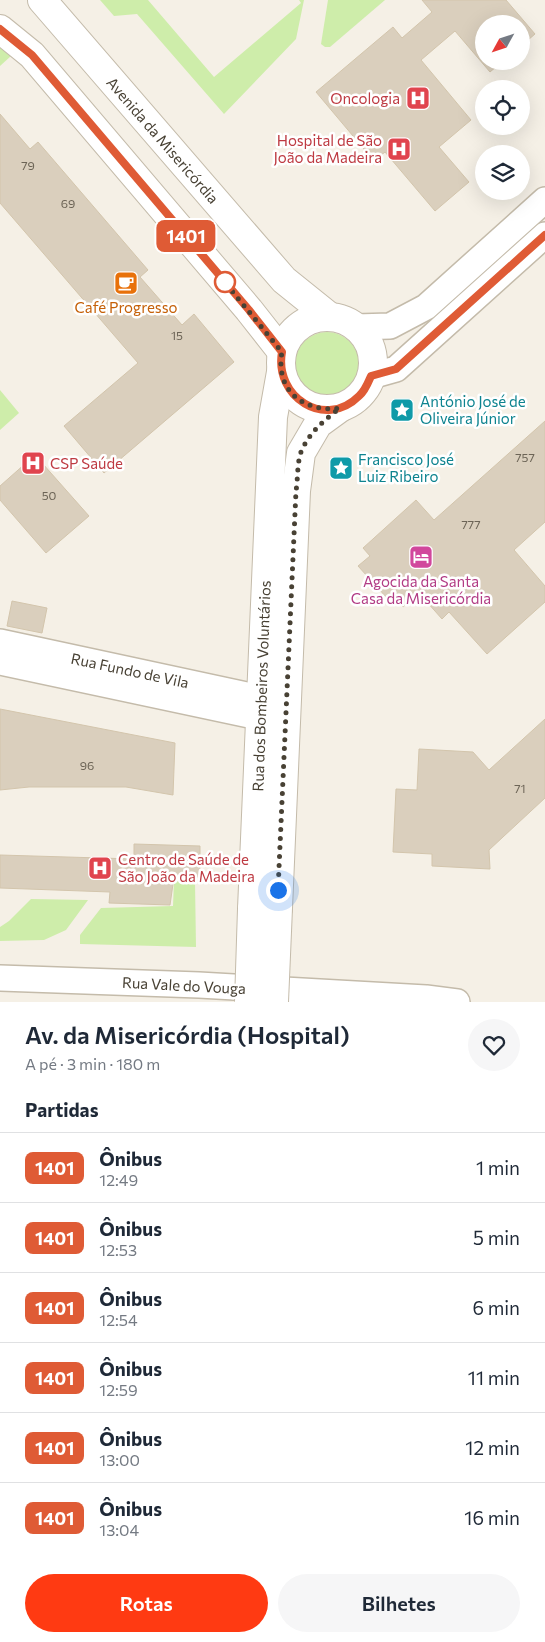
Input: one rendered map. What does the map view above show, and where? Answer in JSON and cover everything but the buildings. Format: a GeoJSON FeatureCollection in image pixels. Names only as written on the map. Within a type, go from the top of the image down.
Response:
{"type":"FeatureCollection","features":[{"type":"Feature","properties":{"kind":"street","name":"Avenida da Misericórdia"},"geometry":{"type":"LineString","coordinates":[[42,0],[284,280],[330,317]]}},
{"type":"Feature","properties":{"kind":"street"},"geometry":{"type":"LineString","coordinates":[[0,29],[32,55],[249,310],[282,362]]}},
{"type":"Feature","properties":{"kind":"street"},"geometry":{"type":"LineString","coordinates":[[356,327],[390,326],[426,307],[545,200]]}},
{"type":"Feature","properties":{"kind":"street"},"geometry":{"type":"LineString","coordinates":[[371,376],[396,369],[545,235]]}},
{"type":"Feature","properties":{"kind":"street"},"geometry":{"type":"LineString","coordinates":[[330,317],[343,320],[356,327],[365,337],[371,349],[373,363],[371,376],[366,387],[359,396],[340,408],[327,410],[314,408],[302,403],[285,384],[282,362],[288,337],[300,326],[314,319],[330,317]]}},
{"type":"Feature","properties":{"kind":"street","name":"Rua dos Bombeiros Voluntários"},"geometry":{"type":"LineString","coordinates":[[274,1002],[265,909],[260,707],[273,417],[282,362]]}},
{"type":"Feature","properties":{"kind":"street","name":"Rua dos Bombeiros Voluntários"},"geometry":{"type":"LineString","coordinates":[[249,1002],[265,909],[297,481],[301,452],[318,424],[340,408]]}},
{"type":"Feature","properties":{"kind":"street","name":"Rua Fundo de Vila"},"geometry":{"type":"LineString","coordinates":[[0,642],[260,707]]}},
{"type":"Feature","properties":{"kind":"street","name":"Rua Fundo de Vila"},"geometry":{"type":"LineString","coordinates":[[0,662],[260,707]]}},
{"type":"Feature","properties":{"kind":"street","name":"Rua Vale do Vouga"},"geometry":{"type":"LineString","coordinates":[[0,978],[218,986],[426,998],[457,1002]]}},
{"type":"Feature","properties":{"kind":"green space"},"geometry":{"type":"Polygon","coordinates":[[[100,0],[148,0],[214,77],[301,3],[299,0],[304,0],[296,39],[224,114],[137,14],[114,16],[100,0]]]}},
{"type":"Feature","properties":{"kind":"green space"},"geometry":{"type":"Polygon","coordinates":[[[328,0],[385,0],[330,47],[325,47],[321,44],[328,0]]]}},
{"type":"Feature","properties":{"kind":"green space"},"geometry":{"type":"Polygon","coordinates":[[[0,43],[11,56],[0,66],[0,43]]]}},
{"type":"Feature","properties":{"kind":"green space"},"geometry":{"type":"Polygon","coordinates":[[[327,332],[345,338],[353,346],[359,364],[353,382],[345,390],[327,396],[309,390],[301,382],[295,364],[301,346],[309,338],[327,332]]]}},
{"type":"Feature","properties":{"kind":"green space"},"geometry":{"type":"Polygon","coordinates":[[[0,390],[19,413],[0,430],[0,390]]]}},
{"type":"Feature","properties":{"kind":"green space"},"geometry":{"type":"Polygon","coordinates":[[[174,881],[195,882],[196,947],[80,944],[80,935],[101,908],[173,906],[174,881]]]}},
{"type":"Feature","properties":{"kind":"green space"},"geometry":{"type":"Polygon","coordinates":[[[31,899],[88,900],[66,930],[44,940],[0,941],[0,927],[9,921],[31,899]]]}},
{"type":"Feature","properties":{"kind":"bus line","name":"1401"},"geometry":{"type":"LineString","coordinates":[[0,29],[32,55],[249,310],[282,352],[280,362],[285,384],[302,403],[314,408],[327,410],[340,408],[359,396],[371,376],[396,369],[545,235]]}},
{"type":"Feature","properties":{"kind":"place","name":"Oncologia"},"geometry":{"type":"Point","coordinates":[418,98]}},
{"type":"Feature","properties":{"kind":"place","name":"Hospital de São João da Madeira"},"geometry":{"type":"Point","coordinates":[399,149]}},
{"type":"Feature","properties":{"kind":"place","name":"Café Progresso"},"geometry":{"type":"Point","coordinates":[126,283]}},
{"type":"Feature","properties":{"kind":"place","name":"António José de Oliveira Júnior"},"geometry":{"type":"Point","coordinates":[402,410]}},
{"type":"Feature","properties":{"kind":"place","name":"CSP Saúde"},"geometry":{"type":"Point","coordinates":[33,463]}},
{"type":"Feature","properties":{"kind":"place","name":"Francisco José Luiz Ribeiro"},"geometry":{"type":"Point","coordinates":[341,468]}},
{"type":"Feature","properties":{"kind":"place","name":"Agocida da Santa Casa da Misericórdia"},"geometry":{"type":"Point","coordinates":[421,557]}},
{"type":"Feature","properties":{"kind":"place","name":"Centro de Saúde de São João da Madeira"},"geometry":{"type":"Point","coordinates":[100,868]}},
{"type":"Feature","properties":{"kind":"route"},"geometry":{"type":"LineString","coordinates":[[225,282],[223,280],[282,352],[281,372],[285,384],[293,394],[302,403],[314,408],[327,410],[340,408],[318,424],[301,452],[298,472],[278,890]]}}]}
